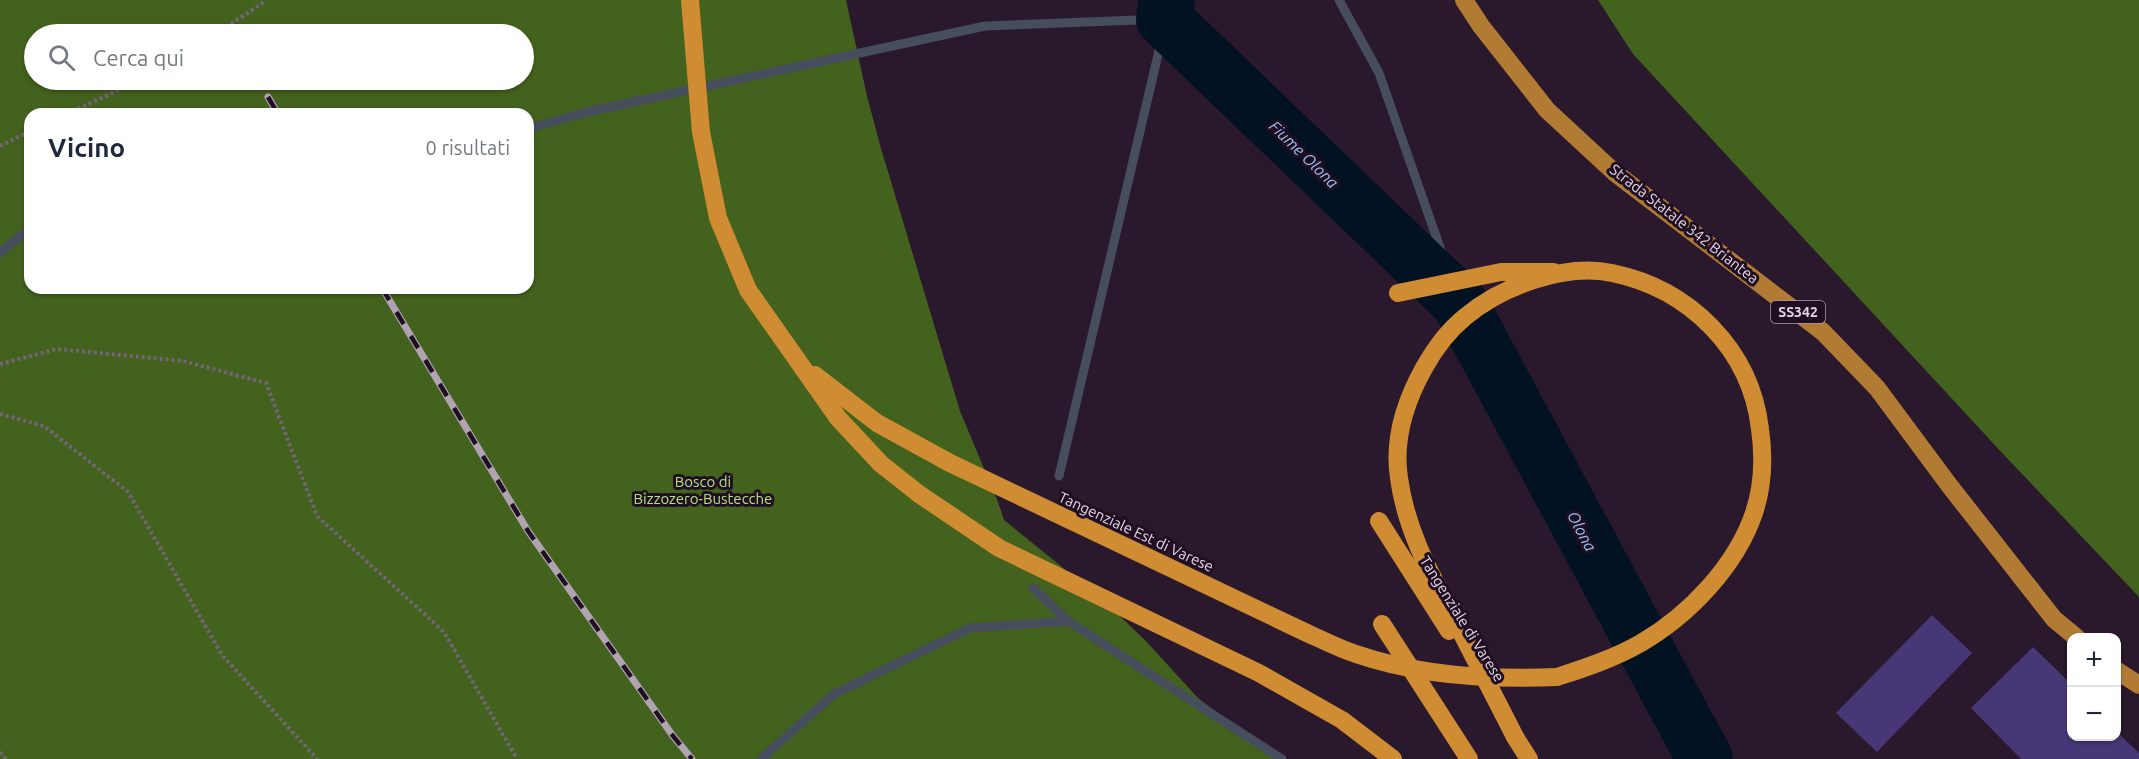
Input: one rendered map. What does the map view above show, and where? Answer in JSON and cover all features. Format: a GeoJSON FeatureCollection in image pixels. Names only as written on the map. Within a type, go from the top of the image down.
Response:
{"type":"FeatureCollection","features":[{"type":"Feature","properties":{"kind":"highway"},"geometry":{"type":"LineString","coordinates":[[688,0],[691,23]]}},
{"type":"Feature","properties":{"kind":"highway"},"geometry":{"type":"LineString","coordinates":[[691,23],[696,0]]}},
{"type":"Feature","properties":{"kind":"highway","name":"Tangenziale Est di Varese"},"geometry":{"type":"LineString","coordinates":[[691,23],[701,132],[718,218],[748,290],[838,418],[881,464],[919,494],[999,548],[1259,674],[1342,720],[1393,759]]}},
{"type":"Feature","properties":{"kind":"highway"},"geometry":{"type":"LineString","coordinates":[[1398,293],[1501,272],[1570,272]]}},
{"type":"Feature","properties":{"kind":"highway","name":"Tangenziale Est di Varese"},"geometry":{"type":"LineString","coordinates":[[796,361],[877,423],[950,463],[1309,634],[1356,654],[1416,669],[1459,675],[1521,679],[1557,677],[1590,666],[1640,644],[1688,608],[1724,569],[1740,546],[1758,502],[1762,475],[1762,446],[1759,415],[1753,391],[1742,366],[1713,327],[1679,299],[1644,282],[1610,272],[1570,272],[1536,279],[1521,285],[1493,298],[1464,317],[1431,356],[1416,382],[1404,413],[1398,441],[1400,487],[1416,545],[1515,737],[1529,759]]}},
{"type":"Feature","properties":{"kind":"highway","name":"Tangenziale di Varese"},"geometry":{"type":"LineString","coordinates":[[1379,521],[1515,737]]}},
{"type":"Feature","properties":{"kind":"highway"},"geometry":{"type":"LineString","coordinates":[[1382,624],[1469,759]]}},
{"type":"Feature","properties":{"kind":"main road","name":"Strada Statale 342 Briantea"},"geometry":{"type":"LineString","coordinates":[[1464,0],[1481,26],[1547,110],[1614,172],[1823,332],[1877,388],[1949,485],[2054,619],[2071,633]]}},
{"type":"Feature","properties":{"kind":"main road"},"geometry":{"type":"LineString","coordinates":[[2121,673],[2139,685]]}},
{"type":"Feature","properties":{"kind":"path"},"geometry":{"type":"LineString","coordinates":[[231,24],[264,2]]}},
{"type":"Feature","properties":{"kind":"path"},"geometry":{"type":"LineString","coordinates":[[80,108],[119,90]]}},
{"type":"Feature","properties":{"kind":"path"},"geometry":{"type":"LineString","coordinates":[[0,146],[24,134]]}},
{"type":"Feature","properties":{"kind":"path"},"geometry":{"type":"LineString","coordinates":[[0,364],[57,349],[183,361],[266,383],[316,516],[444,632],[517,759]]}},
{"type":"Feature","properties":{"kind":"path"},"geometry":{"type":"LineString","coordinates":[[0,414],[44,426],[128,492],[222,656],[317,759]]}},
{"type":"Feature","properties":{"kind":"path"},"geometry":{"type":"LineString","coordinates":[[0,752],[6,759]]}},
{"type":"Feature","properties":{"kind":"green space","name":"Bosco di Bizzozero-Bustecche"},"geometry":{"type":"Polygon","coordinates":[[[0,0],[846,0],[880,145],[960,411],[1004,520],[1104,601],[1145,640],[1198,698],[1279,759],[0,759],[0,0]]]}},
{"type":"Feature","properties":{"kind":"green space"},"geometry":{"type":"Polygon","coordinates":[[[1598,0],[2139,0],[2139,597],[2004,455],[1633,54],[1598,0]]]}},
{"type":"Feature","properties":{"kind":"building"},"geometry":{"type":"Polygon","coordinates":[[[1932,615],[1972,653],[1877,752],[1836,713],[1932,615]]]}},
{"type":"Feature","properties":{"kind":"building"},"geometry":{"type":"Polygon","coordinates":[[[2033,647],[2067,680],[2067,741],[2121,741],[2121,736],[2139,753],[2139,759],[2021,759],[1971,708],[2033,647]]]}},
{"type":"Feature","properties":{"kind":"waterway","name":"Olona"},"geometry":{"type":"LineString","coordinates":[[1167,0],[1164,19],[1459,302],[1705,759]]}},
{"type":"Feature","properties":{"kind":"waterway"},"geometry":{"type":"LineString","coordinates":[[1339,0],[1379,73],[1459,302]]}},
{"type":"Feature","properties":{"kind":"waterway"},"geometry":{"type":"LineString","coordinates":[[534,127],[587,112],[985,26],[1164,19],[1161,42],[1059,476]]}},
{"type":"Feature","properties":{"kind":"waterway"},"geometry":{"type":"LineString","coordinates":[[0,253],[24,234]]}},
{"type":"Feature","properties":{"kind":"waterway"},"geometry":{"type":"LineString","coordinates":[[1033,588],[1068,621],[1282,759]]}},
{"type":"Feature","properties":{"kind":"waterway"},"geometry":{"type":"LineString","coordinates":[[761,759],[834,694],[970,628],[1068,621]]}},
{"type":"Feature","properties":{"kind":"railway"},"geometry":{"type":"LineString","coordinates":[[268,97],[274,108]]}},
{"type":"Feature","properties":{"kind":"railway"},"geometry":{"type":"LineString","coordinates":[[386,294],[528,531],[673,736],[692,759]]}},
{"type":"Feature","properties":{"kind":"water label","name":"Fiume Olona"},"geometry":{"type":"Point","coordinates":[1304,154]}}]}
